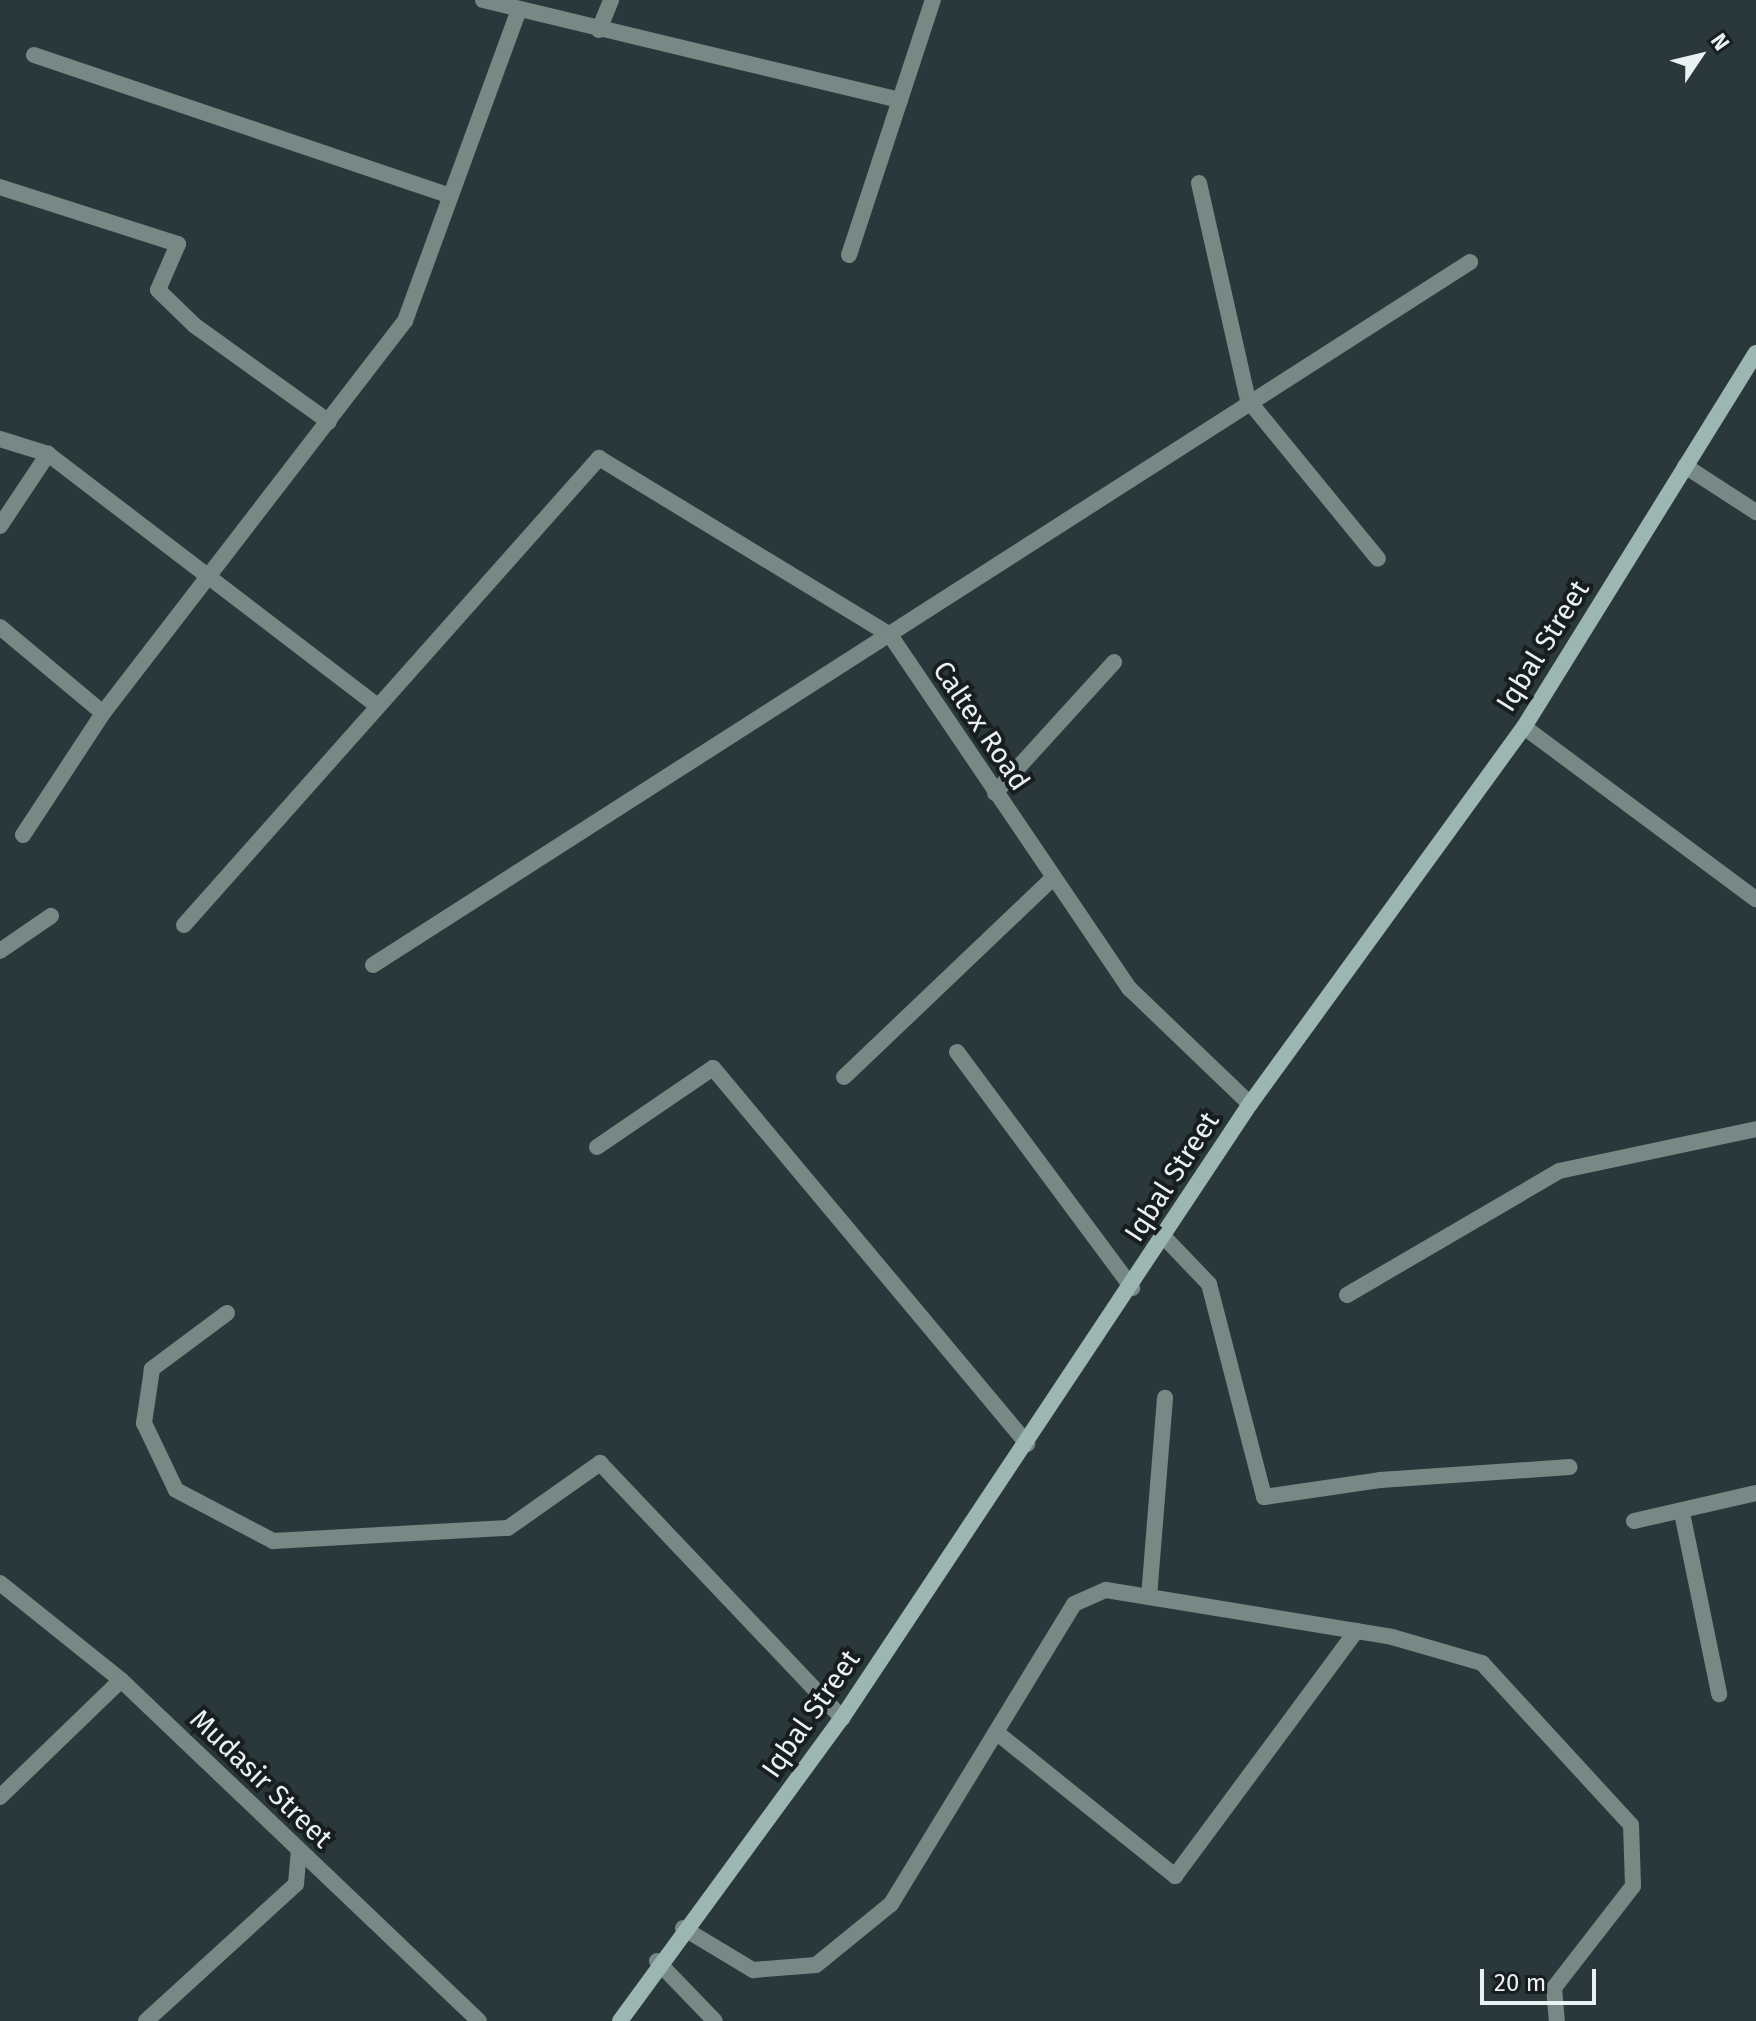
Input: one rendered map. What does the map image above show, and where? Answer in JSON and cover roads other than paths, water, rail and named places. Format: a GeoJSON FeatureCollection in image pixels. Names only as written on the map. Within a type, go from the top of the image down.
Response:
{"type":"FeatureCollection","features":[{"type":"Feature","properties":{"kind":"street"},"geometry":{"type":"LineString","coordinates":[[483,0],[900,100]]}},
{"type":"Feature","properties":{"kind":"street"},"geometry":{"type":"LineString","coordinates":[[599,30],[611,0]]}},
{"type":"Feature","properties":{"kind":"street"},"geometry":{"type":"LineString","coordinates":[[849,255],[933,0]]}},
{"type":"Feature","properties":{"kind":"street"},"geometry":{"type":"LineString","coordinates":[[23,835],[103,713],[405,321],[447,195],[519,10]]}},
{"type":"Feature","properties":{"kind":"street"},"geometry":{"type":"LineString","coordinates":[[34,55],[447,195]]}},
{"type":"Feature","properties":{"kind":"street"},"geometry":{"type":"LineString","coordinates":[[1199,183],[1248,400],[1378,559]]}},
{"type":"Feature","properties":{"kind":"street"},"geometry":{"type":"LineString","coordinates":[[0,187],[178,244],[158,290],[194,325],[329,422]]}},
{"type":"Feature","properties":{"kind":"street"},"geometry":{"type":"LineString","coordinates":[[373,965],[890,635],[1248,400],[1470,262]]}},
{"type":"Feature","properties":{"kind":"street","name":"Iqbal Street"},"geometry":{"type":"LineString","coordinates":[[620,2021],[657,1961],[842,1718],[1132,1288],[1250,1104],[1524,727],[1756,353]]}},
{"type":"Feature","properties":{"kind":"street"},"geometry":{"type":"LineString","coordinates":[[0,439],[48,454],[204,580],[376,705],[184,925]]}},
{"type":"Feature","properties":{"kind":"street"},"geometry":{"type":"LineString","coordinates":[[0,526],[48,454]]}},
{"type":"Feature","properties":{"kind":"street","name":"Caltex Road"},"geometry":{"type":"LineString","coordinates":[[376,705],[599,458],[890,635],[1052,879],[1130,989],[1250,1104]]}},
{"type":"Feature","properties":{"kind":"street"},"geometry":{"type":"LineString","coordinates":[[1685,466],[1756,512]]}},
{"type":"Feature","properties":{"kind":"street"},"geometry":{"type":"LineString","coordinates":[[0,627],[103,713]]}},
{"type":"Feature","properties":{"kind":"street"},"geometry":{"type":"LineString","coordinates":[[995,793],[1114,662]]}},
{"type":"Feature","properties":{"kind":"street"},"geometry":{"type":"LineString","coordinates":[[1524,727],[1756,899]]}},
{"type":"Feature","properties":{"kind":"street"},"geometry":{"type":"LineString","coordinates":[[844,1077],[1052,879]]}},
{"type":"Feature","properties":{"kind":"street"},"geometry":{"type":"LineString","coordinates":[[0,951],[51,916]]}},
{"type":"Feature","properties":{"kind":"street"},"geometry":{"type":"LineString","coordinates":[[957,1052],[1132,1288]]}},
{"type":"Feature","properties":{"kind":"street"},"geometry":{"type":"LineString","coordinates":[[597,1147],[713,1068],[1027,1444]]}},
{"type":"Feature","properties":{"kind":"street"},"geometry":{"type":"LineString","coordinates":[[1347,1295],[1559,1171],[1756,1129]]}},
{"type":"Feature","properties":{"kind":"street"},"geometry":{"type":"LineString","coordinates":[[1164,1237],[1209,1284],[1264,1497],[1380,1480],[1570,1467]]}},
{"type":"Feature","properties":{"kind":"street"},"geometry":{"type":"LineString","coordinates":[[227,1313],[152,1369],[144,1423],[176,1490],[273,1541],[508,1528],[600,1463],[842,1718]]}},
{"type":"Feature","properties":{"kind":"street"},"geometry":{"type":"LineString","coordinates":[[1149,1597],[1165,1398]]}},
{"type":"Feature","properties":{"kind":"street"},"geometry":{"type":"LineString","coordinates":[[1634,1521],[1682,1513],[1756,1493]]}},
{"type":"Feature","properties":{"kind":"street"},"geometry":{"type":"LineString","coordinates":[[1682,1513],[1719,1694]]}},
{"type":"Feature","properties":{"kind":"street","name":"Mudasir Street"},"geometry":{"type":"LineString","coordinates":[[0,1583],[121,1680],[479,2021]]}},
{"type":"Feature","properties":{"kind":"street"},"geometry":{"type":"LineString","coordinates":[[683,1928],[753,1970],[816,1965],[891,1904],[1074,1604],[1106,1590],[1356,1631],[1482,1663],[1631,1825],[1633,1886],[1554,1988],[1557,2021]]}},
{"type":"Feature","properties":{"kind":"street"},"geometry":{"type":"LineString","coordinates":[[996,1732],[1175,1876],[1356,1631]]}},
{"type":"Feature","properties":{"kind":"street"},"geometry":{"type":"LineString","coordinates":[[0,1797],[121,1680]]}},
{"type":"Feature","properties":{"kind":"street"},"geometry":{"type":"LineString","coordinates":[[146,2021],[296,1884],[299,1851]]}},
{"type":"Feature","properties":{"kind":"street"},"geometry":{"type":"LineString","coordinates":[[657,1961],[715,2021]]}}]}
